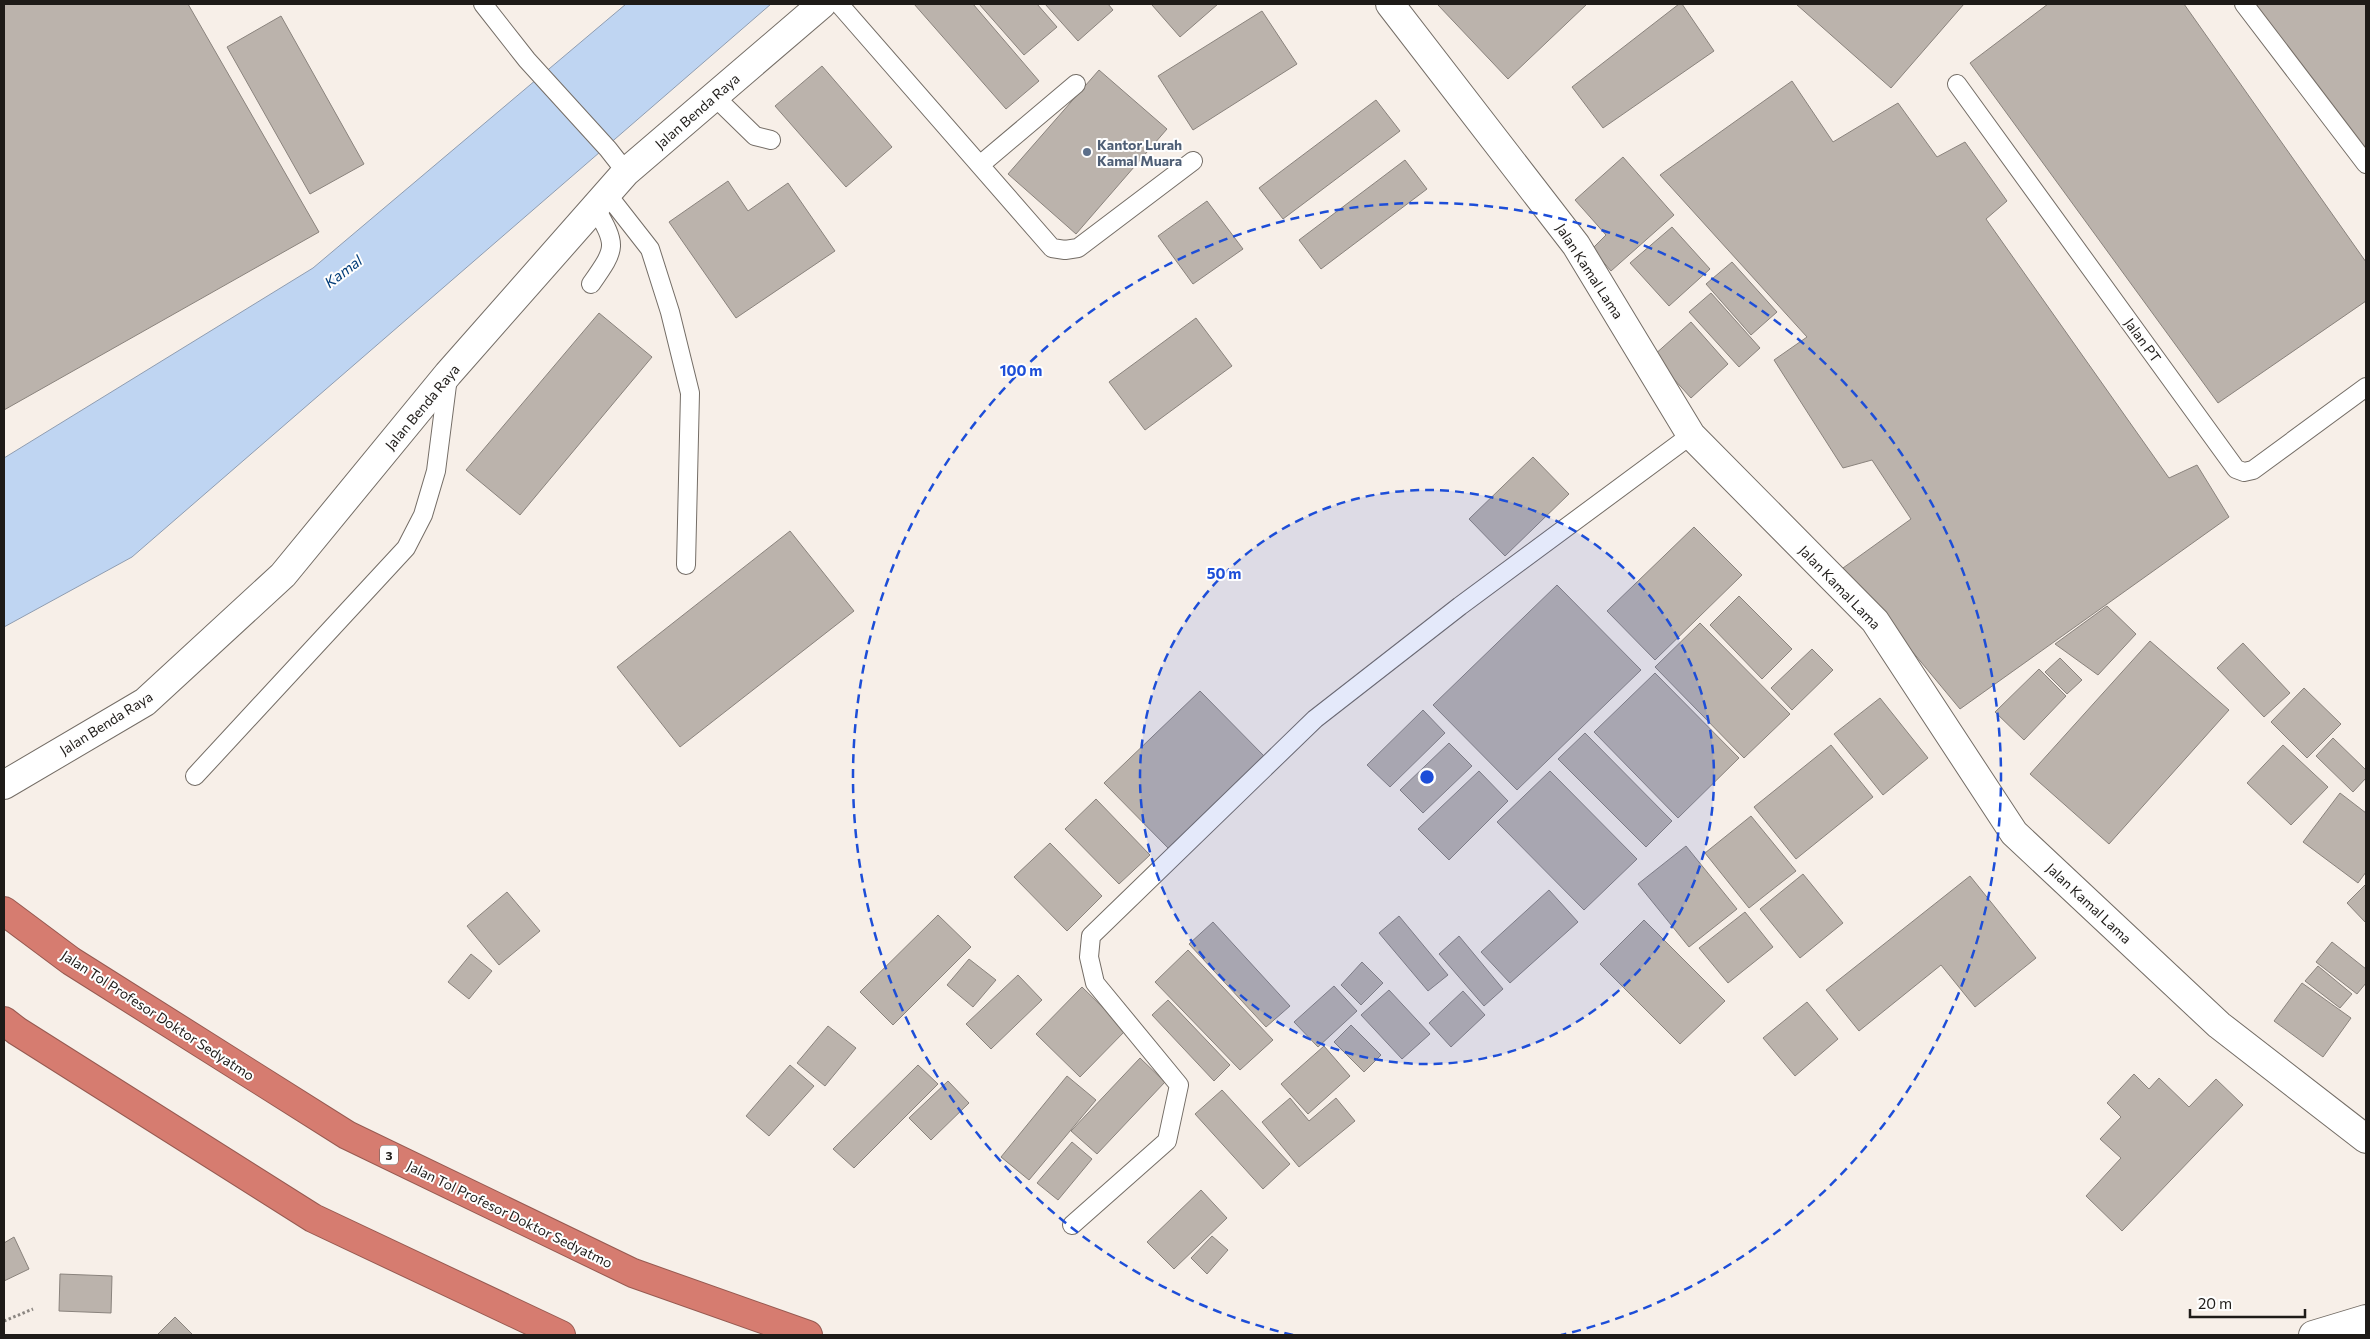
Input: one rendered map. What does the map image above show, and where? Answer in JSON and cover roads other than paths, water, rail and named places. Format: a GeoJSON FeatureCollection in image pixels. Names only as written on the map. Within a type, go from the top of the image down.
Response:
{"type":"FeatureCollection","features":[{"type":"Feature","properties":{"kind":"highway","name":"Jalan Tol Profesor Doktor Sedyatmo"},"geometry":{"type":"LineString","coordinates":[[4,911],[71,961],[347,1135],[633,1273],[808,1335]]}},
{"type":"Feature","properties":{"kind":"highway"},"geometry":{"type":"LineString","coordinates":[[4,1020],[17,1031],[313,1218],[560,1335]]}},
{"type":"Feature","properties":{"kind":"street","name":"Jalan Benda Raya"},"geometry":{"type":"LineString","coordinates":[[4,785],[144,702],[283,575],[448,374],[626,172],[723,106],[822,4]]}},
{"type":"Feature","properties":{"kind":"street","name":"Jalan Kamal Lama"},"geometry":{"type":"LineString","coordinates":[[1390,4],[1576,245],[1692,436],[1875,621],[2014,833],[2219,1025],[2366,1139]]}},
{"type":"Feature","properties":{"kind":"street"},"geometry":{"type":"LineString","coordinates":[[2313,1335],[2366,1319]]}},
{"type":"Feature","properties":{"kind":"lane"},"geometry":{"type":"LineString","coordinates":[[483,4],[527,60],[608,149],[626,172]]}},
{"type":"Feature","properties":{"kind":"lane"},"geometry":{"type":"LineString","coordinates":[[839,4],[1052,248],[1065,250],[1078,248],[1193,160]]}},
{"type":"Feature","properties":{"kind":"lane"},"geometry":{"type":"LineString","coordinates":[[2244,4],[2366,164]]}},
{"type":"Feature","properties":{"kind":"lane"},"geometry":{"type":"LineString","coordinates":[[980,165],[1076,84]]}},
{"type":"Feature","properties":{"kind":"lane","name":"Jalan PT"},"geometry":{"type":"LineString","coordinates":[[1956,84],[2236,468],[2244,472],[2253,470],[2366,387]]}},
{"type":"Feature","properties":{"kind":"lane"},"geometry":{"type":"LineString","coordinates":[[723,106],[755,136],[771,140]]}},
{"type":"Feature","properties":{"kind":"lane"},"geometry":{"type":"LineString","coordinates":[[591,284],[607,261],[613,246],[601,200]]}},
{"type":"Feature","properties":{"kind":"lane"},"geometry":{"type":"LineString","coordinates":[[601,200],[650,250],[670,312],[690,393],[686,565]]}},
{"type":"Feature","properties":{"kind":"lane"},"geometry":{"type":"LineString","coordinates":[[195,776],[406,548],[423,515],[436,471],[448,374]]}},
{"type":"Feature","properties":{"kind":"lane"},"geometry":{"type":"LineString","coordinates":[[1072,1225],[1167,1141],[1179,1085],[1095,984],[1089,957],[1091,936],[1315,719],[1460,606],[1692,436]]}},
{"type":"Feature","properties":{"kind":"water","name":"Kamal"},"geometry":{"type":"Polygon","coordinates":[[[626,4],[771,4],[132,557],[4,627],[4,458],[313,268],[626,4]]]}},
{"type":"Feature","properties":{"kind":"place","name":"Kantor Lurah Kamal Muara"},"geometry":{"type":"Point","coordinates":[1087,152]}}]}
